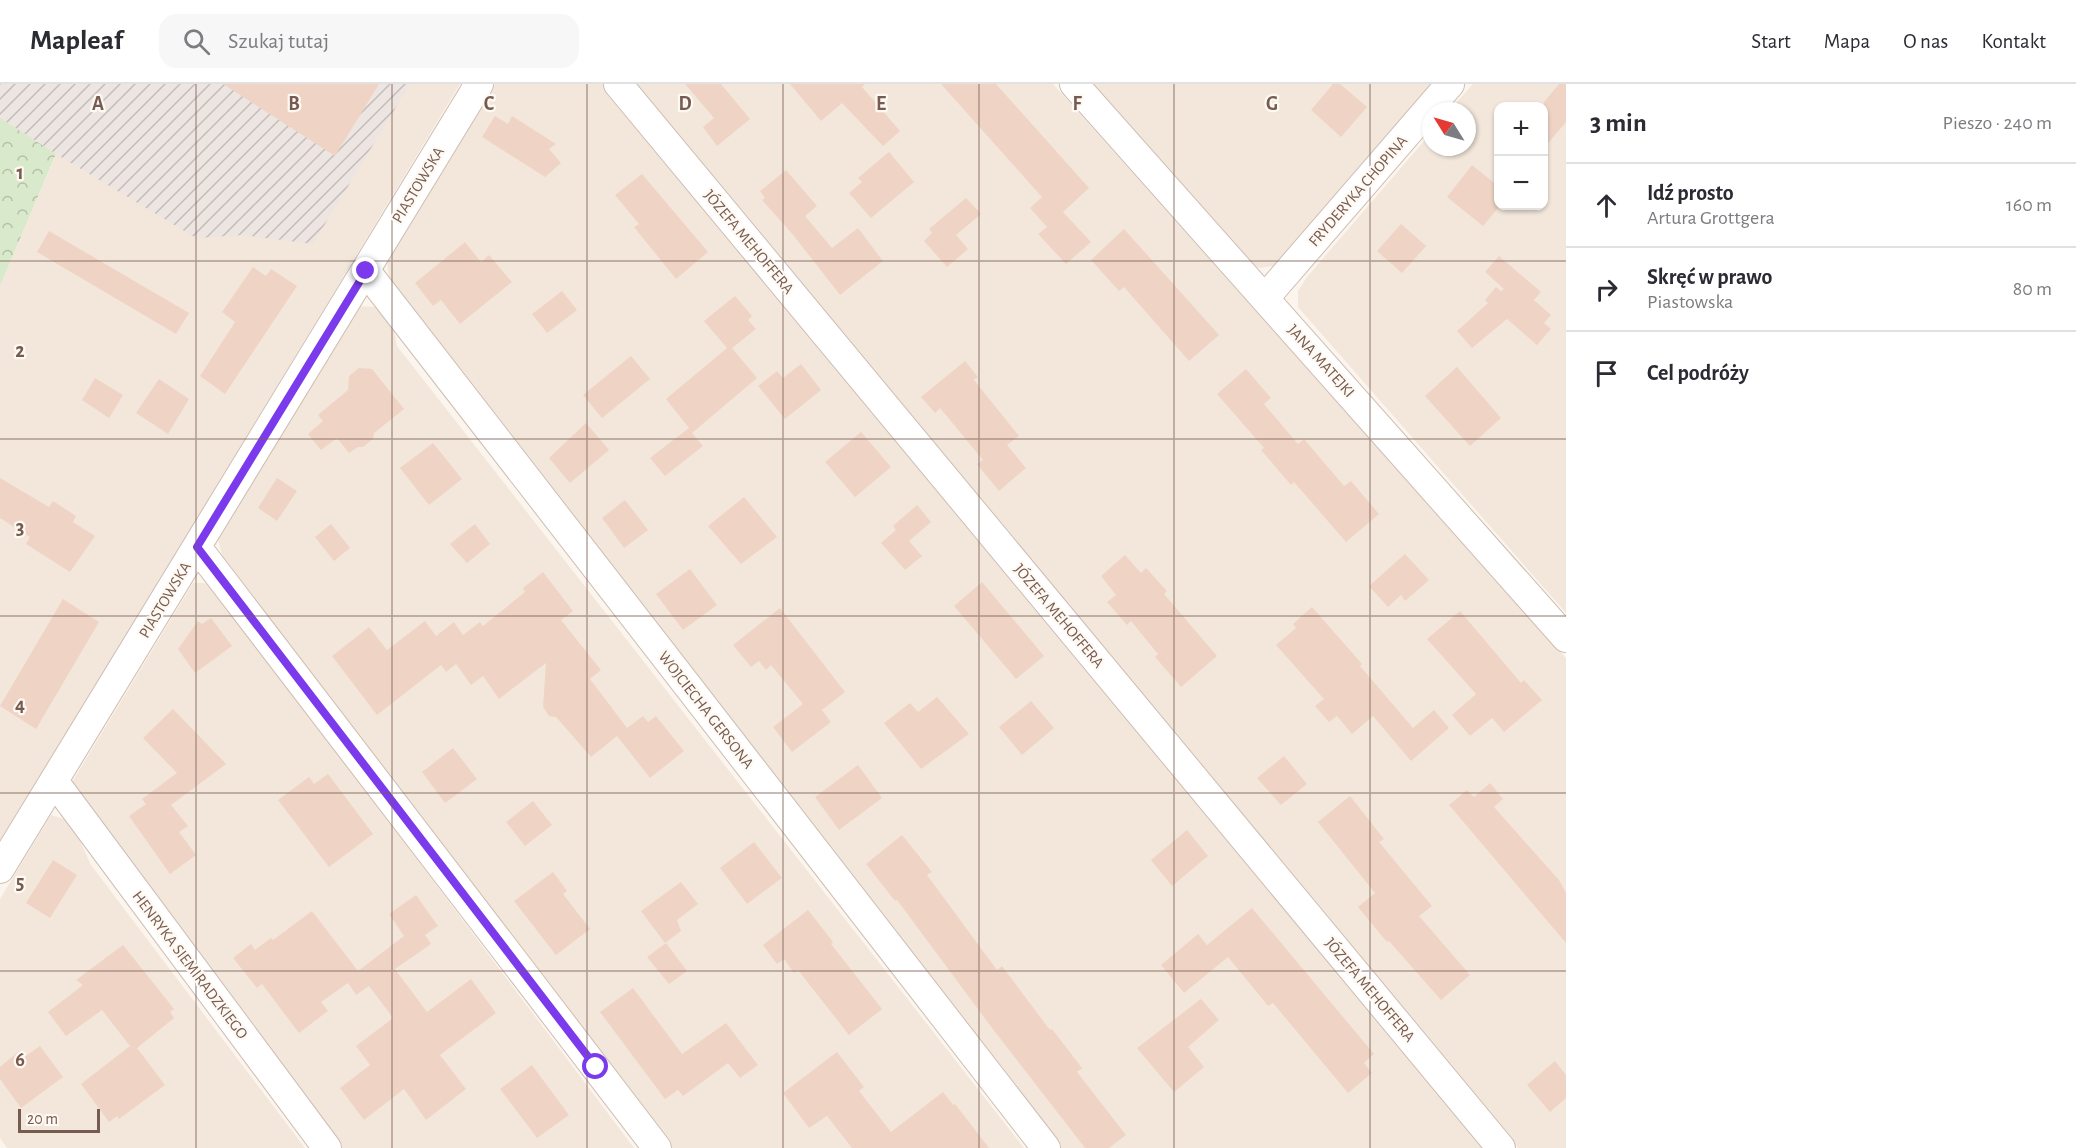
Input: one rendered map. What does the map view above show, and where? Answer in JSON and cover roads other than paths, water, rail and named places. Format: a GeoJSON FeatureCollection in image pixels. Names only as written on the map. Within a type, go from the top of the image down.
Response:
{"type":"FeatureCollection","features":[{"type":"Feature","properties":{"kind":"street","name":"PIASTOWSKA"},"geometry":{"type":"LineString","coordinates":[[0,869],[479,84]]}},
{"type":"Feature","properties":{"kind":"street","name":"JÓZEFA MEHOFFERA"},"geometry":{"type":"LineString","coordinates":[[618,84],[1501,1148]]}},
{"type":"Feature","properties":{"kind":"street","name":"JANA MATEJKI"},"geometry":{"type":"LineString","coordinates":[[1074,84],[1566,638]]}},
{"type":"Feature","properties":{"kind":"street","name":"FRYDERYKA CHOPINA"},"geometry":{"type":"LineString","coordinates":[[1265,298],[1450,84]]}},
{"type":"Feature","properties":{"kind":"street","name":"WOJCIECHA GERSONA"},"geometry":{"type":"LineString","coordinates":[[366,271],[1046,1148]]}},
{"type":"Feature","properties":{"kind":"street"},"geometry":{"type":"LineString","coordinates":[[197,547],[657,1148]]}},
{"type":"Feature","properties":{"kind":"street","name":"HENRYKA SIEMIRADZKIEGO"},"geometry":{"type":"LineString","coordinates":[[54,781],[327,1148]]}}]}
